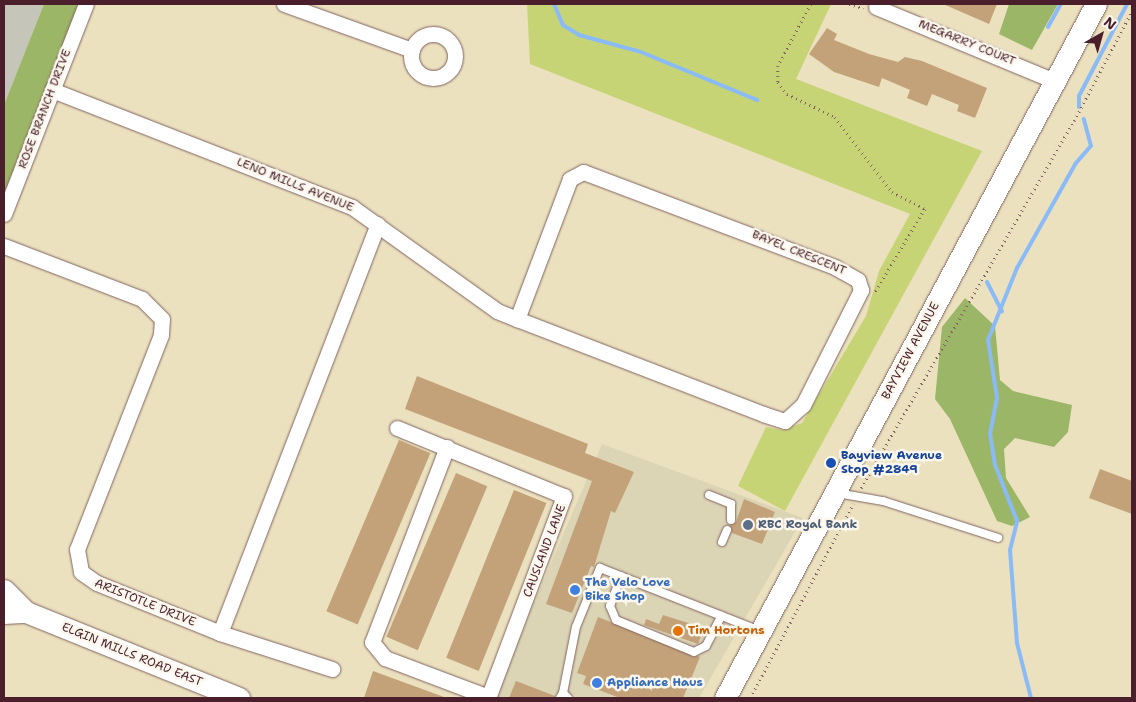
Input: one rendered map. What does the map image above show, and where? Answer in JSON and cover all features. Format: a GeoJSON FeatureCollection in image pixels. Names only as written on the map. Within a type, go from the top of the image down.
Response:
{"type":"FeatureCollection","features":[{"type":"Feature","properties":{"kind":"main road","name":"BAYVIEW AVENUE"},"geometry":{"type":"LineString","coordinates":[[725,698],[1096,4]]}},
{"type":"Feature","properties":{"kind":"main road","name":"ELGIN MILLS ROAD EAST"},"geometry":{"type":"LineString","coordinates":[[4,590],[26,612],[238,698]]}},
{"type":"Feature","properties":{"kind":"main road","name":"ELGIN MILLS ROAD EAST"},"geometry":{"type":"LineString","coordinates":[[4,613],[26,612]]}},
{"type":"Feature","properties":{"kind":"street","name":"ROSE BRANCH DRIVE"},"geometry":{"type":"LineString","coordinates":[[4,214],[86,4]]}},
{"type":"Feature","properties":{"kind":"street"},"geometry":{"type":"LineString","coordinates":[[284,4],[412,50]]}},
{"type":"Feature","properties":{"kind":"street","name":"MEGARRY COURT"},"geometry":{"type":"LineString","coordinates":[[876,7],[1055,81]]}},
{"type":"Feature","properties":{"kind":"street","name":"LENO MILLS AVENUE"},"geometry":{"type":"LineString","coordinates":[[52,90],[339,201],[378,224],[486,304],[517,319]]}},
{"type":"Feature","properties":{"kind":"street","name":"BAYEL CRESCENT"},"geometry":{"type":"LineString","coordinates":[[583,172],[843,270],[858,280],[861,290],[803,404],[785,421],[517,319],[570,179],[583,172]]}},
{"type":"Feature","properties":{"kind":"street"},"geometry":{"type":"LineString","coordinates":[[220,633],[378,224]]}},
{"type":"Feature","properties":{"kind":"street","name":"ARISTOTLE DRIVE"},"geometry":{"type":"LineString","coordinates":[[4,246],[142,299],[162,319],[161,335],[77,549],[77,565],[87,579],[220,633],[332,670]]}},
{"type":"Feature","properties":{"kind":"street","name":"CAUSLAND LANE"},"geometry":{"type":"LineString","coordinates":[[397,428],[447,447],[564,496],[488,698],[385,658],[372,642],[447,447]]}},
{"type":"Feature","properties":{"kind":"lane"},"geometry":{"type":"LineString","coordinates":[[836,492],[857,496],[998,538]]}},
{"type":"Feature","properties":{"kind":"lane"},"geometry":{"type":"LineString","coordinates":[[709,495],[731,504],[731,520]]}},
{"type":"Feature","properties":{"kind":"lane"},"geometry":{"type":"LineString","coordinates":[[722,542],[727,530]]}},
{"type":"Feature","properties":{"kind":"lane"},"geometry":{"type":"LineString","coordinates":[[564,696],[576,626],[600,568],[761,631]]}},
{"type":"Feature","properties":{"kind":"lane"},"geometry":{"type":"LineString","coordinates":[[621,576],[610,606],[616,620],[694,652],[703,650],[721,616]]}},
{"type":"Feature","properties":{"kind":"path"},"geometry":{"type":"LineString","coordinates":[[811,4],[778,66],[778,82],[787,94],[835,117],[892,192],[925,209],[875,292]]}},
{"type":"Feature","properties":{"kind":"path"},"geometry":{"type":"LineString","coordinates":[[750,698],[857,496],[1132,12]]}},
{"type":"Feature","properties":{"kind":"shaded area"},"geometry":{"type":"Polygon","coordinates":[[[4,4],[44,4],[4,105],[4,4]]]}},
{"type":"Feature","properties":{"kind":"shaded area"},"geometry":{"type":"Polygon","coordinates":[[[602,444],[803,518],[699,698],[493,698],[602,444]]]}},
{"type":"Feature","properties":{"kind":"green space"},"geometry":{"type":"Polygon","coordinates":[[[44,4],[79,4],[4,194],[4,105],[44,4]]]}},
{"type":"Feature","properties":{"kind":"green space"},"geometry":{"type":"Polygon","coordinates":[[[527,4],[831,4],[796,79],[982,151],[785,511],[738,486],[766,427],[783,430],[802,423],[866,316],[879,271],[910,214],[530,64],[527,4]]]}},
{"type":"Feature","properties":{"kind":"green space"},"geometry":{"type":"Polygon","coordinates":[[[1009,4],[1058,4],[1032,50],[999,34],[1009,4]]]}},
{"type":"Feature","properties":{"kind":"green space"},"geometry":{"type":"Polygon","coordinates":[[[965,298],[995,326],[1000,380],[1013,391],[1072,405],[1068,432],[1054,447],[1015,438],[1004,449],[1006,478],[1030,517],[1012,526],[997,521],[950,419],[935,399],[942,327],[965,298]]]}},
{"type":"Feature","properties":{"kind":"building"},"geometry":{"type":"Polygon","coordinates":[[[943,4],[997,4],[989,24],[943,4]]]}},
{"type":"Feature","properties":{"kind":"building"},"geometry":{"type":"Polygon","coordinates":[[[827,28],[837,34],[834,40],[869,54],[898,62],[905,57],[922,61],[987,88],[975,118],[957,111],[959,105],[932,94],[927,106],[907,98],[910,90],[882,78],[879,87],[834,72],[809,54],[827,28]]]}},
{"type":"Feature","properties":{"kind":"building"},"geometry":{"type":"Polygon","coordinates":[[[417,376],[588,444],[585,453],[634,472],[615,513],[611,511],[594,567],[591,566],[572,613],[546,604],[592,481],[405,409],[417,376]]]}},
{"type":"Feature","properties":{"kind":"building"},"geometry":{"type":"Polygon","coordinates":[[[399,440],[430,453],[358,624],[326,611],[399,440]]]}},
{"type":"Feature","properties":{"kind":"building"},"geometry":{"type":"Polygon","coordinates":[[[1100,469],[1132,481],[1132,514],[1089,498],[1100,469]]]}},
{"type":"Feature","properties":{"kind":"building"},"geometry":{"type":"Polygon","coordinates":[[[456,473],[487,486],[418,650],[386,637],[456,473]]]}},
{"type":"Feature","properties":{"kind":"building"},"geometry":{"type":"Polygon","coordinates":[[[514,490],[546,503],[479,671],[446,658],[514,490]]]}},
{"type":"Feature","properties":{"kind":"building","name":"RBC Royal Bank"},"geometry":{"type":"Polygon","coordinates":[[[744,499],[775,512],[762,544],[732,533],[730,525],[736,522],[744,499]]]}},
{"type":"Feature","properties":{"kind":"building","name":"Tim Hortons"},"geometry":{"type":"Polygon","coordinates":[[[663,615],[704,628],[698,644],[644,625],[646,619],[659,624],[663,615]]]}},
{"type":"Feature","properties":{"kind":"building"},"geometry":{"type":"Polygon","coordinates":[[[598,617],[700,657],[683,698],[620,698],[583,684],[586,676],[577,673],[598,617]]]}},
{"type":"Feature","properties":{"kind":"building"},"geometry":{"type":"Polygon","coordinates":[[[373,671],[444,697],[444,698],[364,698],[373,671]]]}},
{"type":"Feature","properties":{"kind":"building"},"geometry":{"type":"Polygon","coordinates":[[[516,681],[555,696],[554,698],[509,698],[516,681]]]}},
{"type":"Feature","properties":{"kind":"waterway"},"geometry":{"type":"LineString","coordinates":[[554,4],[563,25],[579,35],[641,52],[757,100]]}},
{"type":"Feature","properties":{"kind":"waterway"},"geometry":{"type":"LineString","coordinates":[[1048,27],[1061,4]]}},
{"type":"Feature","properties":{"kind":"waterway"},"geometry":{"type":"LineString","coordinates":[[1079,107],[1079,96],[1127,4]]}},
{"type":"Feature","properties":{"kind":"waterway"},"geometry":{"type":"LineString","coordinates":[[1031,698],[1017,643],[1010,550],[1017,521],[995,465],[990,434],[997,398],[988,340],[1017,268],[1076,163],[1091,146],[1084,119]]}},
{"type":"Feature","properties":{"kind":"waterway"},"geometry":{"type":"LineString","coordinates":[[987,282],[1002,311]]}},
{"type":"Feature","properties":{"kind":"place","name":"Bayview Avenue Stop #2849"},"geometry":{"type":"Point","coordinates":[831,463]}},
{"type":"Feature","properties":{"kind":"place","name":"RBC Royal Bank"},"geometry":{"type":"Point","coordinates":[748,525]}},
{"type":"Feature","properties":{"kind":"place","name":"The Velo Love Bike Shop"},"geometry":{"type":"Point","coordinates":[575,590]}},
{"type":"Feature","properties":{"kind":"place","name":"Tim Hortons"},"geometry":{"type":"Point","coordinates":[678,631]}},
{"type":"Feature","properties":{"kind":"place","name":"Appliance Haus"},"geometry":{"type":"Point","coordinates":[597,683]}}]}
